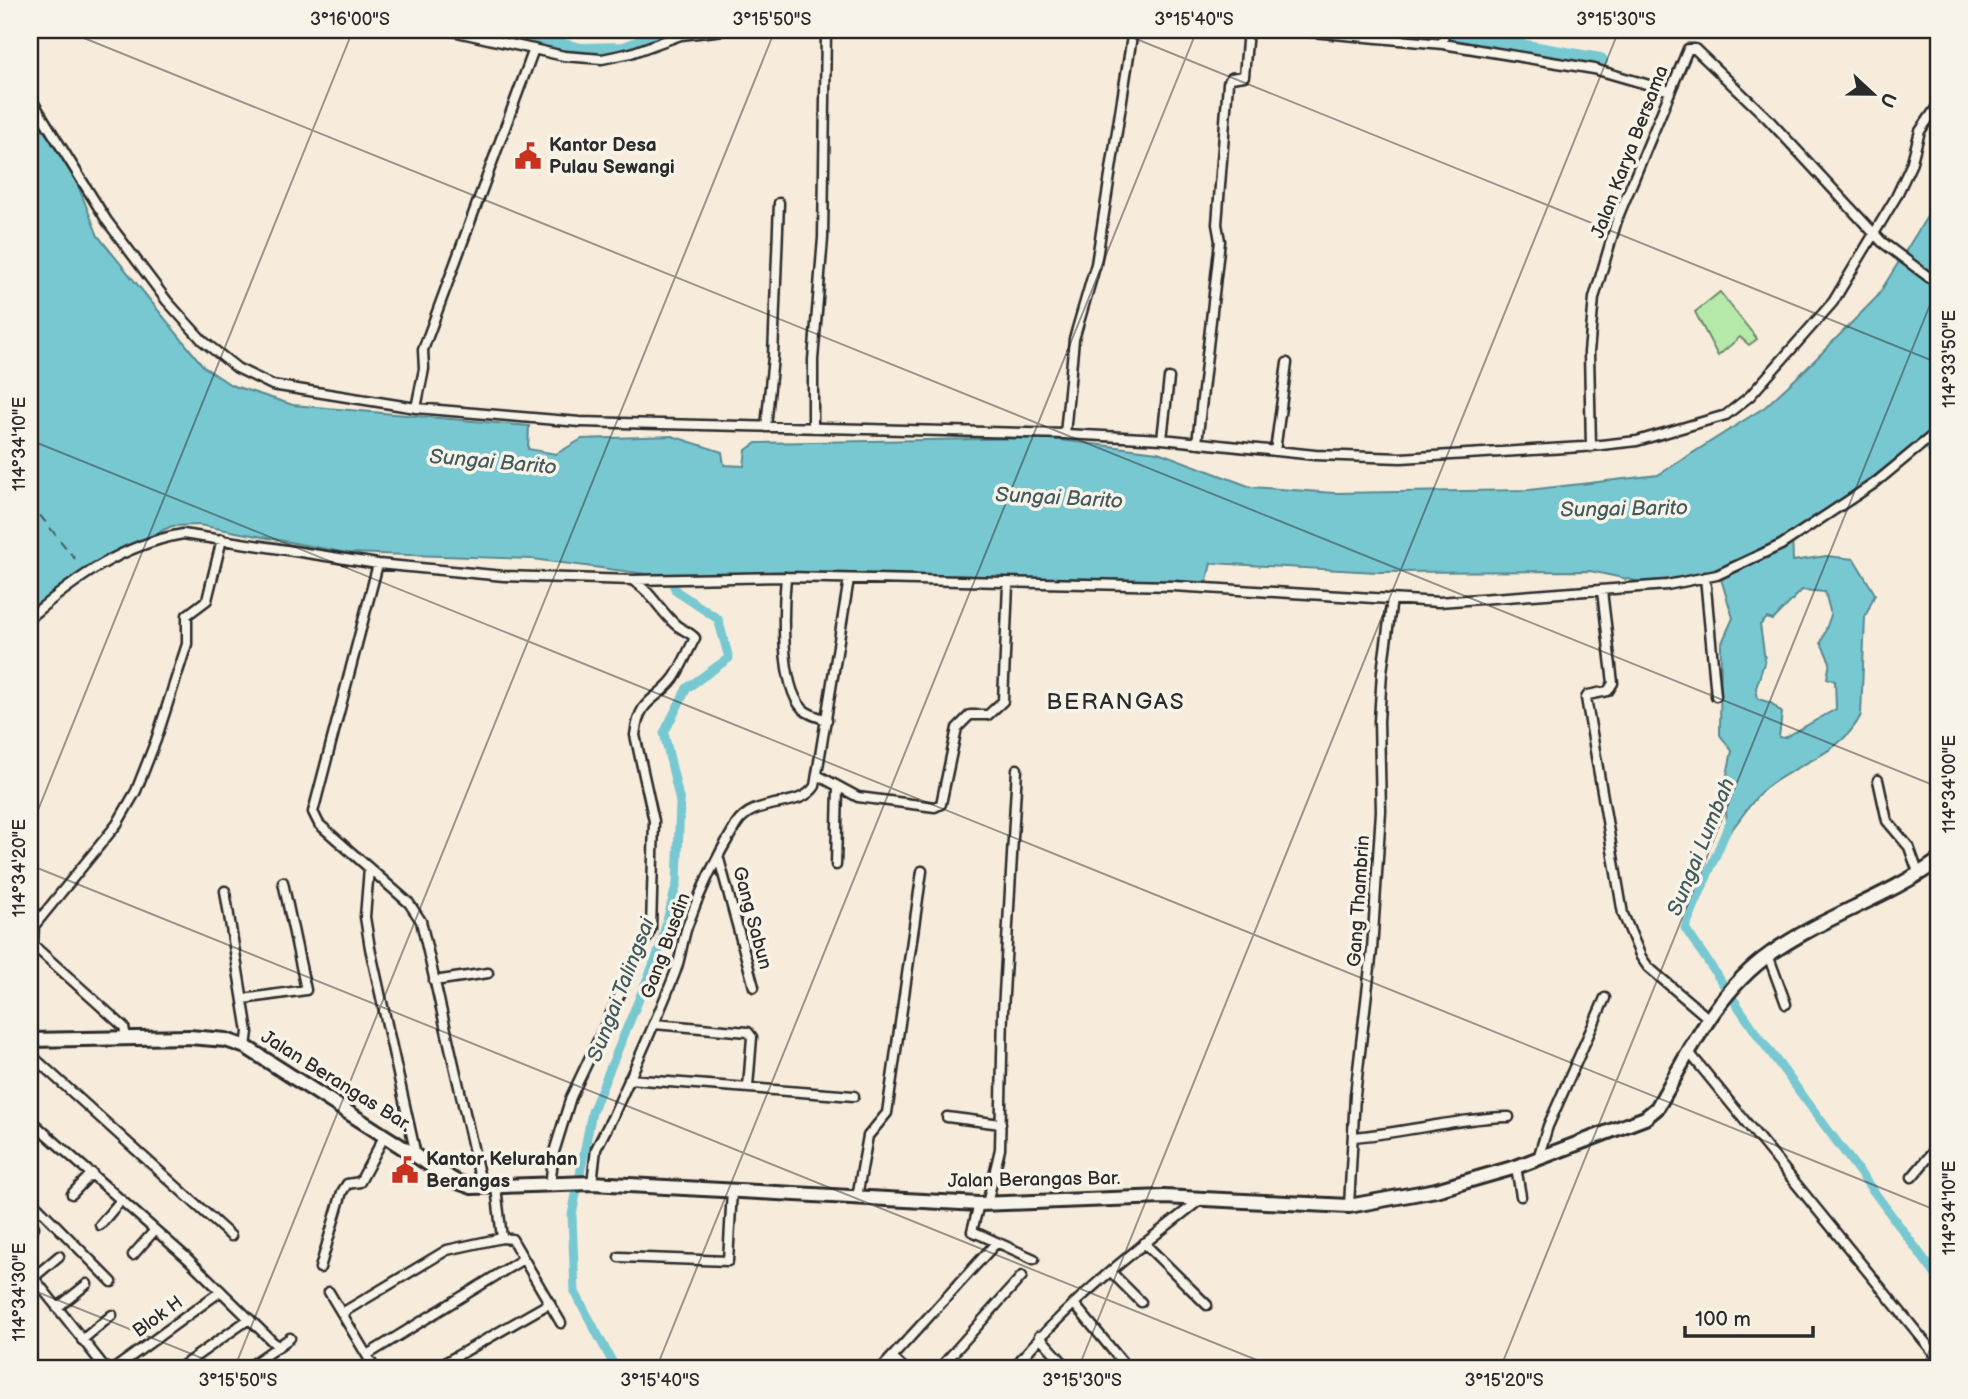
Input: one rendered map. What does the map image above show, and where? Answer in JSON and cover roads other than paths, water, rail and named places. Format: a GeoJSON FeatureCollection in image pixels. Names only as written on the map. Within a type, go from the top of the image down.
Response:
{"type":"FeatureCollection","features":[{"type":"Feature","properties":{"kind":"main road","name":"Jalan Berangas Bar."},"geometry":{"type":"LineString","coordinates":[[32,1037],[212,1038],[246,1047],[455,1181],[467,1186],[588,1183],[983,1204],[1202,1198],[1349,1206],[1436,1190],[1516,1167],[1539,1155],[1645,1118],[1657,1108],[1687,1050],[1710,1017],[1745,977],[1769,955],[1919,875],[1938,861]]}},
{"type":"Feature","properties":{"kind":"street"},"geometry":{"type":"LineString","coordinates":[[448,30],[565,56],[603,59],[631,53],[681,35],[724,30]]}},
{"type":"Feature","properties":{"kind":"street"},"geometry":{"type":"LineString","coordinates":[[813,428],[813,360],[823,238],[826,30]]}},
{"type":"Feature","properties":{"kind":"street"},"geometry":{"type":"LineString","coordinates":[[1065,434],[1074,340],[1096,264],[1133,30]]}},
{"type":"Feature","properties":{"kind":"street"},"geometry":{"type":"LineString","coordinates":[[1197,443],[1220,241],[1217,224],[1228,83],[1229,79],[1244,76],[1248,30]]}},
{"type":"Feature","properties":{"kind":"street"},"geometry":{"type":"LineString","coordinates":[[1290,30],[1444,37],[1594,69],[1670,91]]}},
{"type":"Feature","properties":{"kind":"street"},"geometry":{"type":"LineString","coordinates":[[416,408],[424,369],[423,350],[534,49]]}},
{"type":"Feature","properties":{"kind":"street","name":"Jalan Karya Bersama"},"geometry":{"type":"LineString","coordinates":[[1591,447],[1588,391],[1592,307],[1618,217],[1686,51],[1695,49],[1767,118],[1875,234]]}},
{"type":"Feature","properties":{"kind":"street"},"geometry":{"type":"LineString","coordinates":[[30,97],[107,221],[167,301],[203,341],[237,368],[272,385],[416,408],[580,422],[1065,434],[1401,458],[1591,447],[1676,432],[1726,415],[1740,406],[1825,313],[1875,234],[1911,165],[1920,131],[1938,105]]}},
{"type":"Feature","properties":{"kind":"street"},"geometry":{"type":"LineString","coordinates":[[766,427],[773,357],[779,203]]}},
{"type":"Feature","properties":{"kind":"street"},"geometry":{"type":"LineString","coordinates":[[1875,234],[1938,284]]}},
{"type":"Feature","properties":{"kind":"street"},"geometry":{"type":"LineString","coordinates":[[1275,451],[1287,363]]}},
{"type":"Feature","properties":{"kind":"street"},"geometry":{"type":"LineString","coordinates":[[1161,439],[1169,378]]}},
{"type":"Feature","properties":{"kind":"street"},"geometry":{"type":"LineString","coordinates":[[30,617],[85,574],[134,547],[183,534],[378,564],[504,576],[635,580],[694,576],[786,577],[1173,586],[1439,602],[1667,585],[1717,575],[1781,545],[1875,483],[1938,431]]}},
{"type":"Feature","properties":{"kind":"street"},"geometry":{"type":"LineString","coordinates":[[125,1037],[124,1027],[33,945],[32,935],[44,913],[117,824],[136,791],[187,645],[187,615],[195,607],[206,603],[222,540]]}},
{"type":"Feature","properties":{"kind":"street"},"geometry":{"type":"LineString","coordinates":[[378,564],[313,807],[314,817],[416,911],[428,943],[434,981],[482,1187]]}},
{"type":"Feature","properties":{"kind":"street"},"geometry":{"type":"LineString","coordinates":[[786,577],[784,645],[792,688],[800,707],[827,720]]}},
{"type":"Feature","properties":{"kind":"street"},"geometry":{"type":"LineString","coordinates":[[1705,577],[1716,696]]}},
{"type":"Feature","properties":{"kind":"street"},"geometry":{"type":"LineString","coordinates":[[849,579],[819,776],[858,797],[935,807],[941,804],[957,728],[970,715],[988,715],[1003,701],[1008,584]]}},
{"type":"Feature","properties":{"kind":"street"},"geometry":{"type":"LineString","coordinates":[[554,1185],[554,1152],[571,1097],[651,929],[653,821],[635,735],[637,723],[644,704],[673,680],[695,638],[676,625],[635,580]]}},
{"type":"Feature","properties":{"kind":"street"},"geometry":{"type":"LineString","coordinates":[[1602,591],[1613,683],[1608,691],[1588,695],[1586,698],[1623,914],[1636,948],[1648,967],[1710,1017]]}},
{"type":"Feature","properties":{"kind":"street","name":"Gang Thambrin"},"geometry":{"type":"LineString","coordinates":[[1349,1206],[1353,1137],[1372,950],[1381,811],[1379,722],[1382,672],[1392,599]]}},
{"type":"Feature","properties":{"kind":"street"},"geometry":{"type":"LineString","coordinates":[[1017,769],[1003,1011],[1000,1149],[972,1231],[1034,1259]]}},
{"type":"Feature","properties":{"kind":"street","name":"Gang Busdin"},"geometry":{"type":"LineString","coordinates":[[588,1183],[596,1149],[676,971],[687,927],[719,859],[742,819],[767,804],[807,796],[819,776]]}},
{"type":"Feature","properties":{"kind":"street"},"geometry":{"type":"LineString","coordinates":[[1878,779],[1887,821],[1909,847],[1919,875]]}},
{"type":"Feature","properties":{"kind":"street"},"geometry":{"type":"LineString","coordinates":[[836,865],[838,788]]}},
{"type":"Feature","properties":{"kind":"street","name":"Gang Sabun"},"geometry":{"type":"LineString","coordinates":[[719,859],[754,987]]}},
{"type":"Feature","properties":{"kind":"street"},"geometry":{"type":"LineString","coordinates":[[369,868],[365,917],[370,948],[416,1155]]}},
{"type":"Feature","properties":{"kind":"street"},"geometry":{"type":"LineString","coordinates":[[858,1197],[869,1136],[888,1109],[922,871]]}},
{"type":"Feature","properties":{"kind":"street"},"geometry":{"type":"LineString","coordinates":[[243,999],[306,990],[283,882]]}},
{"type":"Feature","properties":{"kind":"street"},"geometry":{"type":"LineString","coordinates":[[225,891],[248,1032],[246,1047]]}},
{"type":"Feature","properties":{"kind":"street"},"geometry":{"type":"LineString","coordinates":[[1769,955],[1786,1004]]}},
{"type":"Feature","properties":{"kind":"street"},"geometry":{"type":"LineString","coordinates":[[434,981],[488,973]]}},
{"type":"Feature","properties":{"kind":"street"},"geometry":{"type":"LineString","coordinates":[[1539,1155],[1548,1126],[1605,998]]}},
{"type":"Feature","properties":{"kind":"street"},"geometry":{"type":"LineString","coordinates":[[653,1024],[748,1032],[752,1037],[748,1087]]}},
{"type":"Feature","properties":{"kind":"street"},"geometry":{"type":"LineString","coordinates":[[1687,1050],[1938,1358]]}},
{"type":"Feature","properties":{"kind":"street"},"geometry":{"type":"LineString","coordinates":[[30,1054],[231,1236]]}},
{"type":"Feature","properties":{"kind":"street"},"geometry":{"type":"LineString","coordinates":[[629,1079],[854,1096]]}},
{"type":"Feature","properties":{"kind":"street"},"geometry":{"type":"LineString","coordinates":[[947,1117],[1001,1124]]}},
{"type":"Feature","properties":{"kind":"street"},"geometry":{"type":"LineString","coordinates":[[1353,1137],[1395,1134],[1482,1118],[1509,1117]]}},
{"type":"Feature","properties":{"kind":"street"},"geometry":{"type":"LineString","coordinates":[[30,1120],[155,1230],[278,1347]]}},
{"type":"Feature","properties":{"kind":"street"},"geometry":{"type":"LineString","coordinates":[[320,1268],[342,1192],[347,1184],[360,1182],[385,1135]]}},
{"type":"Feature","properties":{"kind":"street"},"geometry":{"type":"LineString","coordinates":[[1912,1177],[1938,1146]]}},
{"type":"Feature","properties":{"kind":"street"},"geometry":{"type":"LineString","coordinates":[[1516,1167],[1521,1196]]}},
{"type":"Feature","properties":{"kind":"street"},"geometry":{"type":"LineString","coordinates":[[72,1194],[92,1173]]}},
{"type":"Feature","properties":{"kind":"street"},"geometry":{"type":"LineString","coordinates":[[496,1187],[502,1238]]}},
{"type":"Feature","properties":{"kind":"street"},"geometry":{"type":"LineString","coordinates":[[619,1257],[728,1261],[732,1190]]}},
{"type":"Feature","properties":{"kind":"street"},"geometry":{"type":"LineString","coordinates":[[1013,1369],[1039,1336],[1144,1243],[1202,1198]]}},
{"type":"Feature","properties":{"kind":"street"},"geometry":{"type":"LineString","coordinates":[[30,1199],[112,1282]]}},
{"type":"Feature","properties":{"kind":"street"},"geometry":{"type":"LineString","coordinates":[[100,1225],[121,1200]]}},
{"type":"Feature","properties":{"kind":"street"},"geometry":{"type":"LineString","coordinates":[[132,1255],[155,1230]]}},
{"type":"Feature","properties":{"kind":"street"},"geometry":{"type":"LineString","coordinates":[[342,1313],[447,1250],[502,1238],[512,1239],[561,1323]]}},
{"type":"Feature","properties":{"kind":"street"},"geometry":{"type":"LineString","coordinates":[[881,1369],[996,1243]]}},
{"type":"Feature","properties":{"kind":"street"},"geometry":{"type":"LineString","coordinates":[[1144,1243],[1207,1306]]}},
{"type":"Feature","properties":{"kind":"street"},"geometry":{"type":"LineString","coordinates":[[59,1256],[32,1276],[106,1369]]}},
{"type":"Feature","properties":{"kind":"street"},"geometry":{"type":"LineString","coordinates":[[367,1355],[523,1259]]}},
{"type":"Feature","properties":{"kind":"street"},"geometry":{"type":"LineString","coordinates":[[1111,1272],[1141,1302]]}},
{"type":"Feature","properties":{"kind":"street"},"geometry":{"type":"LineString","coordinates":[[939,1369],[1022,1276]]}},
{"type":"Feature","properties":{"kind":"street"},"geometry":{"type":"LineString","coordinates":[[57,1308],[88,1284]]}},
{"type":"Feature","properties":{"kind":"street","name":"Blok H"},"geometry":{"type":"LineString","coordinates":[[114,1369],[221,1291]]}},
{"type":"Feature","properties":{"kind":"street"},"geometry":{"type":"LineString","coordinates":[[329,1292],[375,1369]]}},
{"type":"Feature","properties":{"kind":"street"},"geometry":{"type":"LineString","coordinates":[[434,1369],[550,1303]]}},
{"type":"Feature","properties":{"kind":"street"},"geometry":{"type":"LineString","coordinates":[[1074,1305],[1128,1369]]}},
{"type":"Feature","properties":{"kind":"street"},"geometry":{"type":"LineString","coordinates":[[82,1340],[112,1315]]}},
{"type":"Feature","properties":{"kind":"street"},"geometry":{"type":"LineString","coordinates":[[178,1369],[249,1318]]}},
{"type":"Feature","properties":{"kind":"street"},"geometry":{"type":"LineString","coordinates":[[1039,1336],[1069,1369]]}},
{"type":"Feature","properties":{"kind":"street"},"geometry":{"type":"LineString","coordinates":[[246,1369],[290,1338]]}},
{"type":"Feature","properties":{"kind":"street"},"geometry":{"type":"LineString","coordinates":[[892,1358],[905,1369]]}},
{"type":"Feature","properties":{"kind":"street"},"geometry":{"type":"LineString","coordinates":[[258,1361],[263,1369]]}},
{"type":"Feature","properties":{"kind":"water","name":"Sungai Barito"},"geometry":{"type":"Polygon","coordinates":[[[30,114],[69,163],[98,236],[204,367],[231,385],[293,405],[529,426],[528,449],[556,454],[582,439],[672,436],[722,452],[724,465],[744,466],[746,450],[756,443],[1043,438],[1158,452],[1251,487],[1334,493],[1529,490],[1658,475],[1765,407],[1805,370],[1877,297],[1938,199],[1938,426],[1828,512],[1792,534],[1793,561],[1826,556],[1854,559],[1875,594],[1865,617],[1861,715],[1853,729],[1831,749],[1767,787],[1729,833],[1723,794],[1732,751],[1720,735],[1721,645],[1733,618],[1721,579],[1715,572],[1646,583],[1590,571],[1377,572],[1211,563],[1206,585],[1043,579],[992,581],[975,576],[646,574],[532,559],[347,553],[199,525],[172,526],[92,563],[30,613],[30,114]],[[1802,590],[1773,620],[1767,618],[1760,625],[1765,660],[1756,688],[1758,699],[1771,703],[1782,713],[1779,737],[1784,738],[1836,709],[1835,681],[1827,678],[1830,662],[1821,643],[1831,615],[1825,592],[1802,590]]]}},
{"type":"Feature","properties":{"kind":"waterway"},"geometry":{"type":"LineString","coordinates":[[491,30],[581,51],[624,50],[679,30]]}},
{"type":"Feature","properties":{"kind":"waterway"},"geometry":{"type":"LineString","coordinates":[[1391,30],[1452,35],[1600,61]]}},
{"type":"Feature","properties":{"kind":"waterway"},"geometry":{"type":"LineString","coordinates":[[1918,427],[1938,452]]}},
{"type":"Feature","properties":{"kind":"waterway","name":"Sungai Talingsai"},"geometry":{"type":"LineString","coordinates":[[616,1369],[575,1292],[572,1215],[592,1112],[659,951],[677,883],[680,802],[664,733],[687,688],[729,658],[718,619],[676,591],[669,575]]}},
{"type":"Feature","properties":{"kind":"waterway","name":"Sungai Lumbah"},"geometry":{"type":"LineString","coordinates":[[1733,815],[1685,928],[1759,1037],[1938,1278]]}},
{"type":"Feature","properties":{"kind":"place","name":"Kantor Desa Pulau Sewangi"},"geometry":{"type":"Point","coordinates":[528,156]}},
{"type":"Feature","properties":{"kind":"place","name":"Kantor Kelurahan Berangas"},"geometry":{"type":"Point","coordinates":[405,1170]}},
{"type":"Feature","properties":{"kind":"district","name":"BERANGAS"},"geometry":{"type":"Point","coordinates":[1116,702]}}]}
